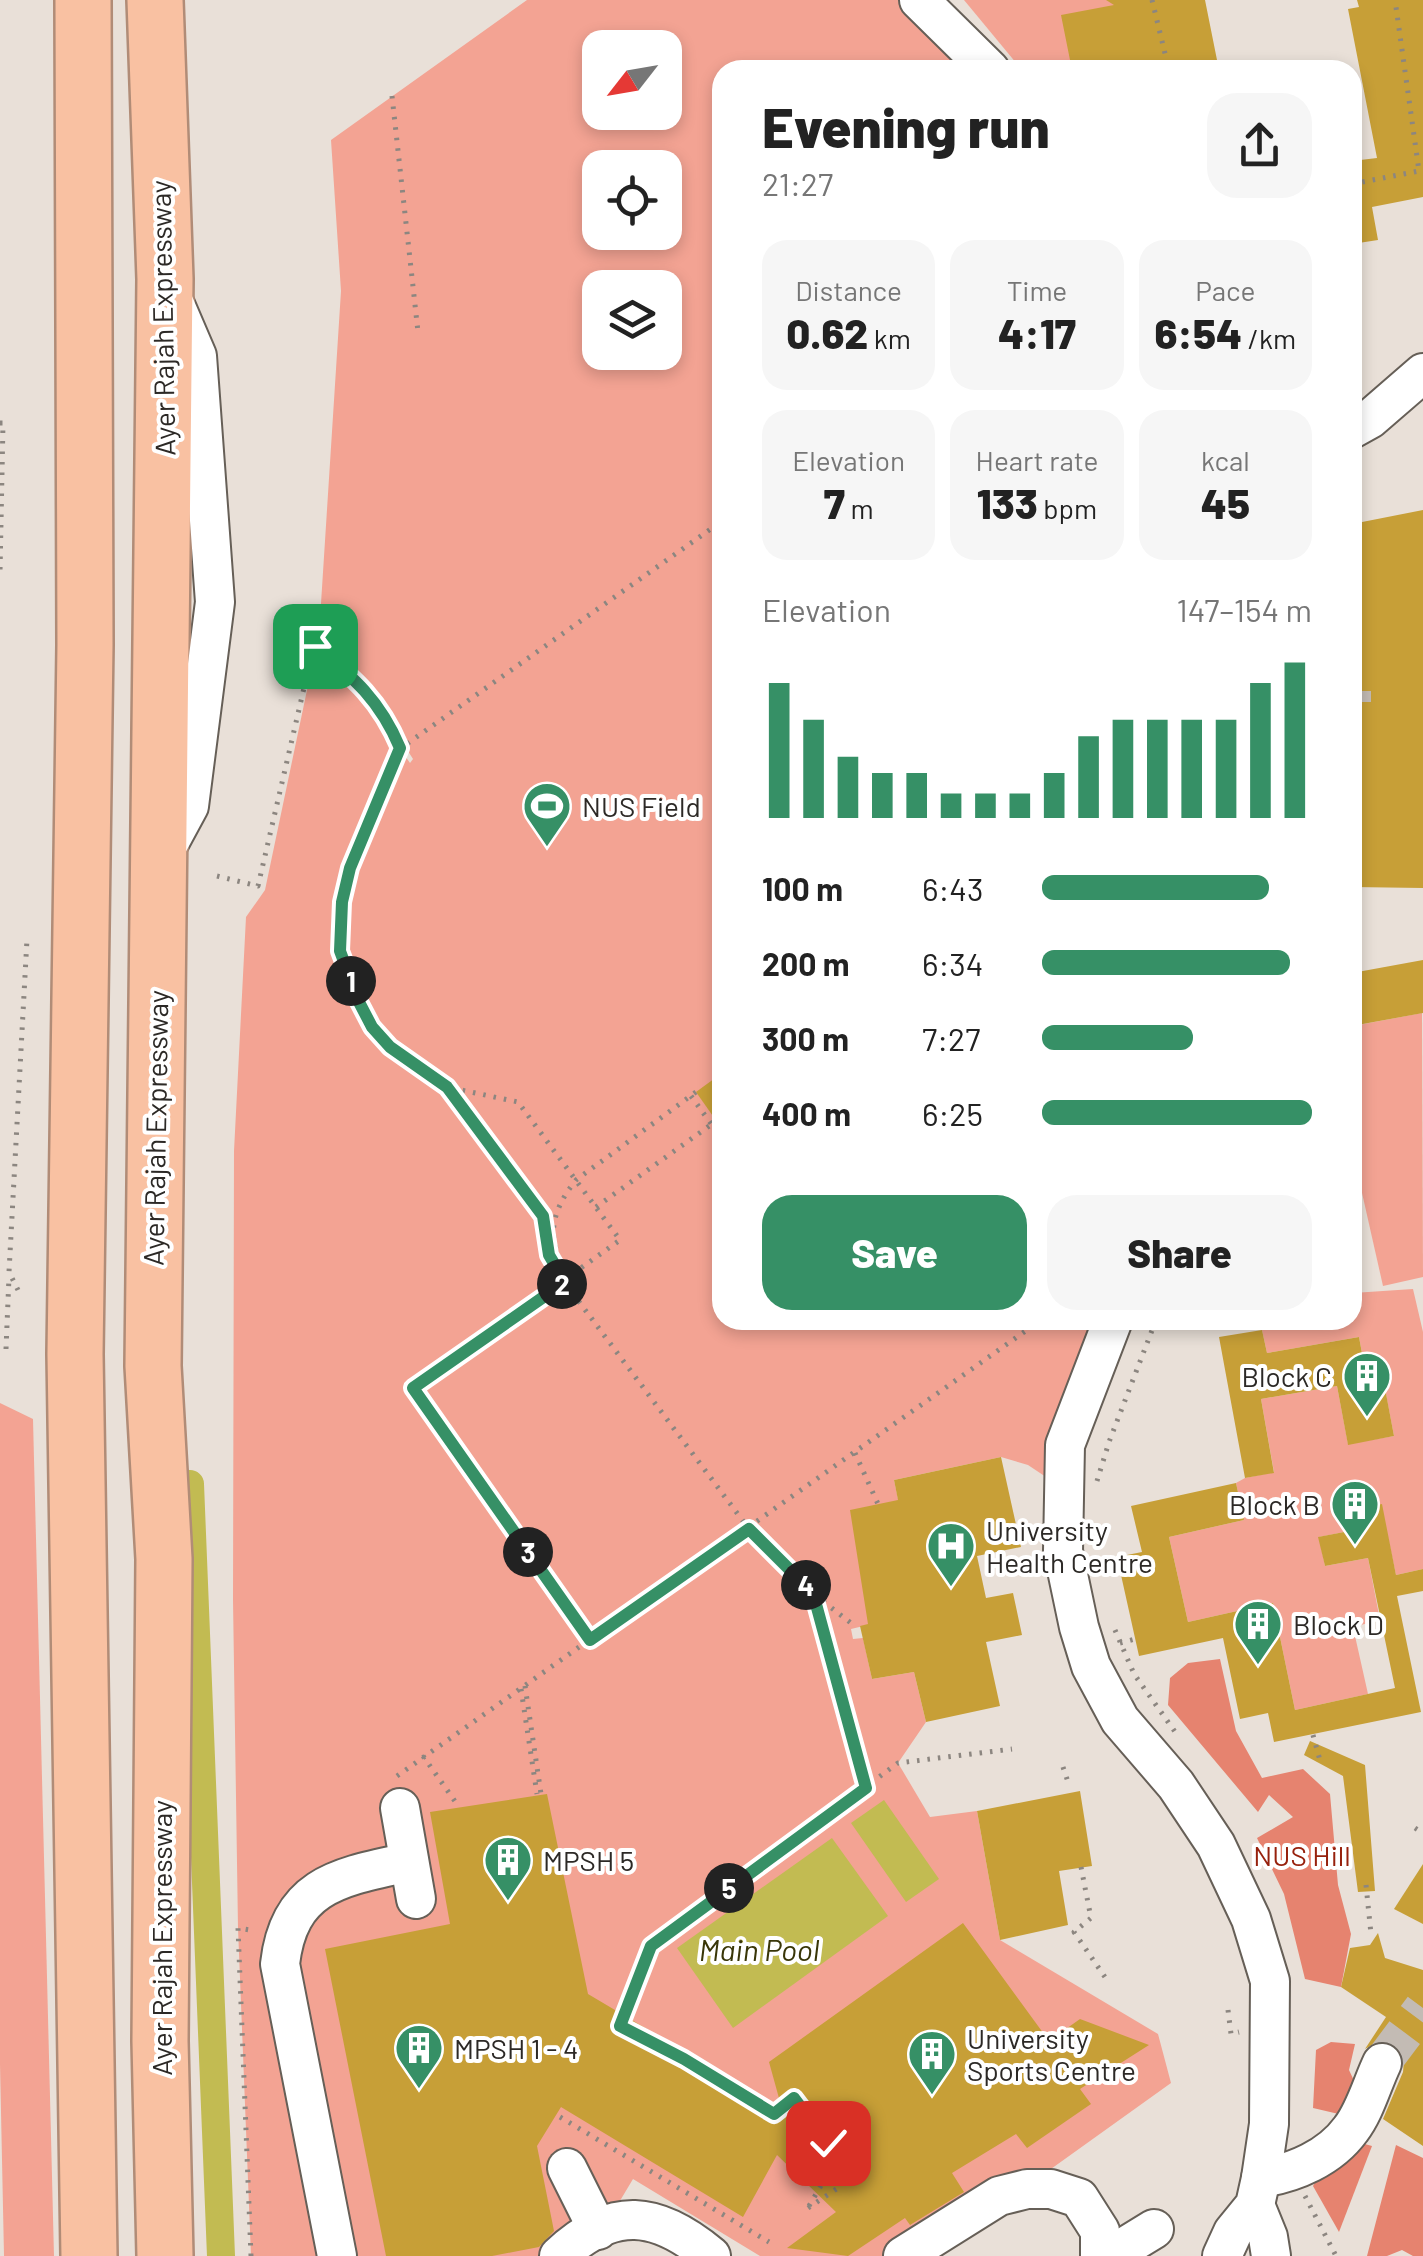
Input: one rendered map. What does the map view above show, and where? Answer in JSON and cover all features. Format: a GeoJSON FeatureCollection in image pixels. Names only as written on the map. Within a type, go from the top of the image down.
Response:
{"type":"FeatureCollection","features":[{"type":"Feature","properties":{"kind":"highway"},"geometry":{"type":"LineString","coordinates":[[83,0],[85,645],[75,1354],[89,2256]]}},
{"type":"Feature","properties":{"kind":"highway","name":"Ayer Rajah Expressway"},"geometry":{"type":"LineString","coordinates":[[155,0],[164,279],[153,1366],[164,1558],[160,2040],[165,2256]]}},
{"type":"Feature","properties":{"kind":"street"},"geometry":{"type":"LineString","coordinates":[[919,0],[980,60]]}},
{"type":"Feature","properties":{"kind":"street"},"geometry":{"type":"LineString","coordinates":[[1362,423],[1423,373]]}},
{"type":"Feature","properties":{"kind":"street"},"geometry":{"type":"LineString","coordinates":[[1109,1330],[1065,1445],[1062,1551],[1091,1666],[1120,1720],[1176,1785],[1216,1845],[1251,1919],[1270,1981],[1269,2124],[1258,2191],[1271,2256]]}},
{"type":"Feature","properties":{"kind":"street"},"geometry":{"type":"LineString","coordinates":[[337,2256],[280,1964],[283,1937],[305,1900],[325,1886],[348,1876],[412,1880],[400,1808]]}},
{"type":"Feature","properties":{"kind":"street"},"geometry":{"type":"LineString","coordinates":[[1222,2256],[1258,2191],[1328,2151],[1352,2129],[1382,2063]]}},
{"type":"Feature","properties":{"kind":"street"},"geometry":{"type":"LineString","coordinates":[[567,2168],[598,2230]]}},
{"type":"Feature","properties":{"kind":"street"},"geometry":{"type":"LineString","coordinates":[[904,2256],[999,2196],[1027,2189],[1052,2189],[1079,2198],[1100,2231],[1100,2256]]}},
{"type":"Feature","properties":{"kind":"street"},"geometry":{"type":"LineString","coordinates":[[559,2256],[574,2242],[625,2220],[659,2222],[690,2250]]}},
{"type":"Feature","properties":{"kind":"street"},"geometry":{"type":"LineString","coordinates":[[1110,2256],[1154,2229]]}},
{"type":"Feature","properties":{"kind":"path"},"geometry":{"type":"LineString","coordinates":[[1152,0],[1167,60]]}},
{"type":"Feature","properties":{"kind":"path"},"geometry":{"type":"LineString","coordinates":[[1362,182],[1419,171],[1395,0]]}},
{"type":"Feature","properties":{"kind":"path"},"geometry":{"type":"LineString","coordinates":[[392,96],[418,332]]}},
{"type":"Feature","properties":{"kind":"path"},"geometry":{"type":"LineString","coordinates":[[0,423],[0,572]]}},
{"type":"Feature","properties":{"kind":"path"},"geometry":{"type":"LineString","coordinates":[[552,1229],[447,1087],[390,1047],[372,1027],[340,951],[342,902],[350,868],[400,748],[712,528]]}},
{"type":"Feature","properties":{"kind":"path"},"geometry":{"type":"LineString","coordinates":[[217,876],[258,886],[320,620]]}},
{"type":"Feature","properties":{"kind":"path"},"geometry":{"type":"LineString","coordinates":[[315,646],[360,682],[387,717],[400,748]]}},
{"type":"Feature","properties":{"kind":"path"},"geometry":{"type":"LineString","coordinates":[[0,1344],[6,1349],[26,939]]}},
{"type":"Feature","properties":{"kind":"path"},"geometry":{"type":"LineString","coordinates":[[447,1087],[518,1102],[620,1240],[413,1388],[590,1640]]}},
{"type":"Feature","properties":{"kind":"path"},"geometry":{"type":"LineString","coordinates":[[567,1280],[556,1256],[552,1229],[561,1198],[576,1180],[694,1094],[712,1124],[596,1207]]}},
{"type":"Feature","properties":{"kind":"path"},"geometry":{"type":"LineString","coordinates":[[543,1216],[549,1255],[749,1529],[813,1593],[856,1627]]}},
{"type":"Feature","properties":{"kind":"path"},"geometry":{"type":"LineString","coordinates":[[0,1244],[11,1244]]}},
{"type":"Feature","properties":{"kind":"path"},"geometry":{"type":"LineString","coordinates":[[9,1272],[18,1290]]}},
{"type":"Feature","properties":{"kind":"path"},"geometry":{"type":"LineString","coordinates":[[400,1808],[384,1786],[423,1756],[1027,1330]]}},
{"type":"Feature","properties":{"kind":"path"},"geometry":{"type":"LineString","coordinates":[[1095,1488],[1152,1330]]}},
{"type":"Feature","properties":{"kind":"path"},"geometry":{"type":"LineString","coordinates":[[855,1453],[878,1504]]}},
{"type":"Feature","properties":{"kind":"path"},"geometry":{"type":"LineString","coordinates":[[813,1593],[866,1788]]}},
{"type":"Feature","properties":{"kind":"path"},"geometry":{"type":"LineString","coordinates":[[1114,1625],[1141,1686],[1183,1742]]}},
{"type":"Feature","properties":{"kind":"path"},"geometry":{"type":"LineString","coordinates":[[1120,1643],[1135,1638]]}},
{"type":"Feature","properties":{"kind":"path"},"geometry":{"type":"LineString","coordinates":[[523,1687],[539,1794]]}},
{"type":"Feature","properties":{"kind":"path"},"geometry":{"type":"LineString","coordinates":[[1313,1734],[1320,1764]]}},
{"type":"Feature","properties":{"kind":"path"},"geometry":{"type":"LineString","coordinates":[[828,2143],[794,2098],[774,2114],[684,2059],[620,2026],[651,1946],[898,1763],[1012,1749]]}},
{"type":"Feature","properties":{"kind":"path"},"geometry":{"type":"LineString","coordinates":[[423,1756],[459,1807]]}},
{"type":"Feature","properties":{"kind":"path"},"geometry":{"type":"LineString","coordinates":[[1063,1767],[1069,1785]]}},
{"type":"Feature","properties":{"kind":"path"},"geometry":{"type":"LineString","coordinates":[[1415,1828],[1423,1832]]}},
{"type":"Feature","properties":{"kind":"path"},"geometry":{"type":"LineString","coordinates":[[1080,1867],[1091,1918],[1074,1932],[1107,1980]]}},
{"type":"Feature","properties":{"kind":"path"},"geometry":{"type":"LineString","coordinates":[[1366,1885],[1370,1934]]}},
{"type":"Feature","properties":{"kind":"path"},"geometry":{"type":"LineString","coordinates":[[238,1928],[251,2256]]}},
{"type":"Feature","properties":{"kind":"path"},"geometry":{"type":"LineString","coordinates":[[1228,2010],[1231,2034],[1241,2032]]}},
{"type":"Feature","properties":{"kind":"path"},"geometry":{"type":"LineString","coordinates":[[560,2117],[769,2242]]}},
{"type":"Feature","properties":{"kind":"path"},"geometry":{"type":"LineString","coordinates":[[826,2177],[808,2208],[838,2188]]}},
{"type":"Feature","properties":{"kind":"shaded area"},"geometry":{"type":"Polygon","coordinates":[[[527,0],[918,0],[975,60],[712,60],[712,1330],[1104,1330],[1064,1489],[1028,1465],[1001,1457],[894,1480],[922,1612],[851,1629],[853,1639],[863,1638],[872,1679],[914,1672],[926,1722],[898,1763],[930,1817],[977,1811],[1000,1940],[1158,2034],[1171,2083],[931,2255],[760,2256],[633,2179],[587,2256],[251,2256],[238,1928],[233,1600],[234,1151],[246,917],[265,890],[315,652],[354,683],[410,763],[413,759],[370,698],[315,645],[320,619],[341,291],[331,140],[527,0]]]}},
{"type":"Feature","properties":{"kind":"shaded area"},"geometry":{"type":"Polygon","coordinates":[[[964,0],[1117,0],[1129,60],[1014,60],[964,0]]]}},
{"type":"Feature","properties":{"kind":"shaded area"},"geometry":{"type":"Polygon","coordinates":[[[1422,1013],[1423,1277],[1383,1286],[1362,1193],[1362,1024],[1422,1013]]]}},
{"type":"Feature","properties":{"kind":"shaded area"},"geometry":{"type":"Polygon","coordinates":[[[1413,1289],[1423,1332],[1423,1569],[1396,1575],[1381,1505],[1340,1513],[1344,1532],[1319,1537],[1325,1566],[1368,1558],[1380,1620],[1353,1627],[1368,1694],[1295,1710],[1273,1603],[1188,1622],[1169,1537],[1244,1520],[1236,1483],[1274,1472],[1261,1399],[1337,1386],[1348,1444],[1394,1436],[1384,1384],[1368,1386],[1359,1337],[1267,1353],[1262,1330],[1362,1330],[1362,1292],[1413,1289]]]}},
{"type":"Feature","properties":{"kind":"shaded area"},"geometry":{"type":"Polygon","coordinates":[[[0,1403],[33,1419],[54,2256],[4,2256],[0,2064],[0,1403]]]}},
{"type":"Feature","properties":{"kind":"green space","name":"NUS Hill"},"geometry":{"type":"Polygon","coordinates":[[[1220,1659],[1236,1731],[1262,1778],[1303,1769],[1330,1794],[1338,1885],[1351,1934],[1341,1987],[1305,1979],[1284,1894],[1257,1838],[1293,1817],[1269,1795],[1258,1812],[1168,1705],[1170,1678],[1188,1663],[1220,1659]]]}},
{"type":"Feature","properties":{"kind":"green space"},"geometry":{"type":"Polygon","coordinates":[[[1331,2042],[1355,2044],[1349,2070],[1356,2085],[1343,2115],[1313,2108],[1316,2050],[1331,2042]]]}},
{"type":"Feature","properties":{"kind":"green space"},"geometry":{"type":"Polygon","coordinates":[[[1354,2141],[1372,2146],[1339,2232],[1313,2186],[1323,2168],[1354,2141]]]}},
{"type":"Feature","properties":{"kind":"green space"},"geometry":{"type":"Polygon","coordinates":[[[1396,2145],[1423,2158],[1423,2256],[1402,2250],[1387,2256],[1367,2256],[1396,2145]]]}},
{"type":"Feature","properties":{"kind":"water"},"geometry":{"type":"Polygon","coordinates":[[[884,1800],[939,1879],[906,1902],[851,1823],[884,1800]]]}},
{"type":"Feature","properties":{"kind":"water","name":"Main Pool"},"geometry":{"type":"Polygon","coordinates":[[[832,1838],[888,1916],[733,2028],[677,1948],[832,1838]]]}},
{"type":"Feature","properties":{"kind":"building"},"geometry":{"type":"Polygon","coordinates":[[[1106,0],[1205,0],[1217,60],[1070,60],[1061,15],[1114,5],[1106,0]]]}},
{"type":"Feature","properties":{"kind":"building"},"geometry":{"type":"Polygon","coordinates":[[[1357,0],[1423,0],[1423,197],[1372,207],[1378,240],[1362,242],[1362,160],[1377,158],[1362,81],[1362,60],[1358,60],[1348,9],[1359,7],[1357,0]]]}},
{"type":"Feature","properties":{"kind":"building"},"geometry":{"type":"Polygon","coordinates":[[[1423,510],[1423,888],[1362,887],[1362,522],[1423,510]]]}},
{"type":"Feature","properties":{"kind":"building"},"geometry":{"type":"Polygon","coordinates":[[[1423,960],[1423,1013],[1362,1024],[1362,971],[1423,960]]]}},
{"type":"Feature","properties":{"kind":"building"},"geometry":{"type":"Polygon","coordinates":[[[712,1080],[712,1115],[696,1092],[712,1080]]]}},
{"type":"Feature","properties":{"kind":"building","name":"Block C"},"geometry":{"type":"Polygon","coordinates":[[[1262,1330],[1267,1353],[1359,1337],[1368,1386],[1384,1383],[1394,1436],[1348,1445],[1337,1386],[1261,1399],[1274,1473],[1245,1478],[1219,1337],[1262,1330]]]}},
{"type":"Feature","properties":{"kind":"building","name":"University Health Centre"},"geometry":{"type":"Polygon","coordinates":[[[1001,1457],[1021,1547],[977,1556],[986,1598],[1013,1593],[1022,1635],[986,1642],[1000,1706],[926,1722],[914,1672],[872,1679],[860,1626],[868,1624],[850,1510],[898,1500],[894,1480],[1001,1457]]]}},
{"type":"Feature","properties":{"kind":"building"},"geometry":{"type":"Polygon","coordinates":[[[1236,1483],[1244,1520],[1169,1537],[1188,1622],[1273,1603],[1295,1710],[1395,1688],[1368,1558],[1325,1566],[1318,1537],[1344,1532],[1340,1513],[1382,1504],[1396,1575],[1423,1569],[1423,1591],[1397,1596],[1421,1712],[1274,1742],[1268,1713],[1240,1719],[1223,1638],[1139,1656],[1117,1557],[1142,1552],[1131,1506],[1236,1483]]]}},
{"type":"Feature","properties":{"kind":"building"},"geometry":{"type":"Polygon","coordinates":[[[1310,1741],[1365,1765],[1375,1891],[1358,1892],[1343,1776],[1304,1755],[1310,1741]]]}},
{"type":"Feature","properties":{"kind":"building"},"geometry":{"type":"Polygon","coordinates":[[[1080,1791],[1092,1866],[1059,1871],[1068,1925],[1000,1940],[977,1811],[1080,1791]]]}},
{"type":"Feature","properties":{"kind":"building"},"geometry":{"type":"Polygon","coordinates":[[[547,1794],[588,1994],[782,2109],[769,2062],[963,1923],[1049,2041],[1080,2019],[1149,2045],[1080,2089],[1091,2104],[1027,2148],[1016,2134],[952,2173],[964,2192],[910,2225],[905,2218],[848,2256],[787,2248],[836,2212],[777,2155],[743,2217],[561,2107],[537,2146],[554,2231],[539,2247],[492,2256],[386,2256],[325,1949],[450,1924],[430,1812],[547,1794]]]}},
{"type":"Feature","properties":{"kind":"building"},"geometry":{"type":"Polygon","coordinates":[[[1423,1864],[1423,1924],[1394,1909],[1423,1864]]]}},
{"type":"Feature","properties":{"kind":"building"},"geometry":{"type":"Polygon","coordinates":[[[1378,1933],[1385,1958],[1423,1970],[1423,2146],[1383,2119],[1403,2072],[1404,2060],[1400,2049],[1390,2042],[1379,2041],[1365,2049],[1386,2017],[1341,1987],[1350,1948],[1370,1945],[1378,1933]]]}},
{"type":"Feature","properties":{"kind":"waterway"},"geometry":{"type":"LineString","coordinates":[[190,1484],[221,2256]]}},
{"type":"Feature","properties":{"kind":"tunnel"},"geometry":{"type":"LineString","coordinates":[[1382,2063],[1423,2008]]}},
{"type":"Feature","properties":{"kind":"place","name":"NUS Field"},"geometry":{"type":"Point","coordinates":[547,848]}},
{"type":"Feature","properties":{"kind":"place","name":"Block C"},"geometry":{"type":"Point","coordinates":[1367,1418]}},
{"type":"Feature","properties":{"kind":"place","name":"Block B"},"geometry":{"type":"Point","coordinates":[1355,1546]}},
{"type":"Feature","properties":{"kind":"place","name":"University Health Centre"},"geometry":{"type":"Point","coordinates":[951,1588]}},
{"type":"Feature","properties":{"kind":"place","name":"Block D"},"geometry":{"type":"Point","coordinates":[1258,1666]}},
{"type":"Feature","properties":{"kind":"place","name":"MPSH 5"},"geometry":{"type":"Point","coordinates":[508,1902]}},
{"type":"Feature","properties":{"kind":"place","name":"MPSH 1 - 4"},"geometry":{"type":"Point","coordinates":[419,2090]}},
{"type":"Feature","properties":{"kind":"place","name":"University Sports Centre"},"geometry":{"type":"Point","coordinates":[932,2096]}},
{"type":"Feature","properties":{"kind":"route"},"geometry":{"type":"LineString","coordinates":[[315,646],[360,682],[387,717],[400,748],[350,868],[342,902],[340,951],[359,1002],[372,1027],[390,1047],[447,1087],[543,1216],[549,1255],[565,1282],[413,1388],[590,1640],[749,1529],[813,1593],[866,1788],[651,1946],[620,2026],[684,2059],[774,2114],[794,2098],[828,2143]]}}]}
